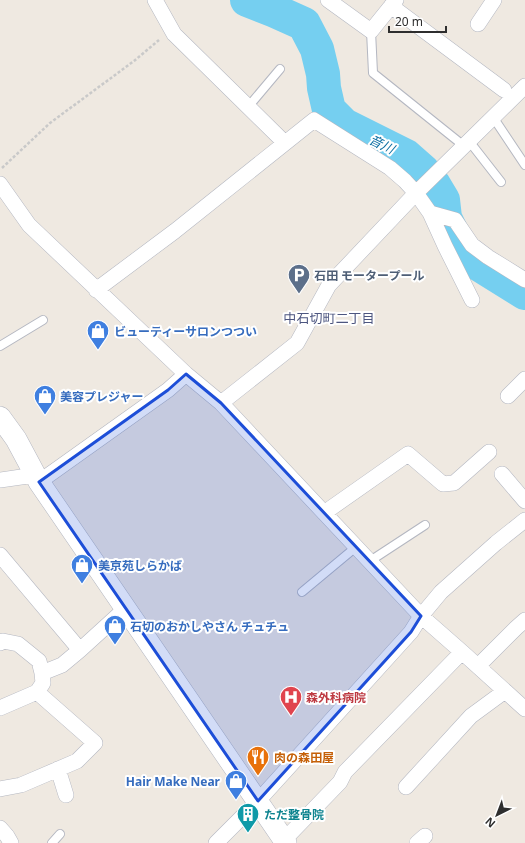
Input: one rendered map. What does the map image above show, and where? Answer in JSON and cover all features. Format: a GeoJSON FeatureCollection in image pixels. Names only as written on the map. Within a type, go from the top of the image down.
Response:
{"type":"FeatureCollection","features":[{"type":"Feature","properties":{"kind":"street"},"geometry":{"type":"LineString","coordinates":[[155,0],[174,34],[286,143]]}},
{"type":"Feature","properties":{"kind":"street"},"geometry":{"type":"LineString","coordinates":[[478,24],[494,0]]}},
{"type":"Feature","properties":{"kind":"street"},"geometry":{"type":"LineString","coordinates":[[331,1],[371,31],[393,3],[504,90]]}},
{"type":"Feature","properties":{"kind":"street"},"geometry":{"type":"LineString","coordinates":[[221,403],[297,343],[328,285],[419,190],[525,86]]}},
{"type":"Feature","properties":{"kind":"street"},"geometry":{"type":"LineString","coordinates":[[96,290],[175,231],[314,120],[390,168],[419,190],[433,214],[445,246],[472,300]]}},
{"type":"Feature","properties":{"kind":"street"},"geometry":{"type":"LineString","coordinates":[[0,184],[29,225],[186,374],[221,403],[421,616],[525,709]]}},
{"type":"Feature","properties":{"kind":"street"},"geometry":{"type":"LineString","coordinates":[[433,214],[455,220],[472,244],[488,257],[525,280]]}},
{"type":"Feature","properties":{"kind":"street"},"geometry":{"type":"LineString","coordinates":[[0,480],[37,479],[168,390],[186,374]]}},
{"type":"Feature","properties":{"kind":"street"},"geometry":{"type":"LineString","coordinates":[[508,396],[525,379]]}},
{"type":"Feature","properties":{"kind":"street"},"geometry":{"type":"LineString","coordinates":[[0,417],[16,439],[37,479],[285,841],[340,782],[345,772],[462,652]]}},
{"type":"Feature","properties":{"kind":"street"},"geometry":{"type":"LineString","coordinates":[[324,512],[408,454],[443,484],[454,484],[489,452]]}},
{"type":"Feature","properties":{"kind":"street"},"geometry":{"type":"LineString","coordinates":[[502,474],[525,501]]}},
{"type":"Feature","properties":{"kind":"street"},"geometry":{"type":"LineString","coordinates":[[216,843],[258,801],[411,632],[421,616],[441,592],[496,543],[525,520]]}},
{"type":"Feature","properties":{"kind":"street"},"geometry":{"type":"LineString","coordinates":[[0,555],[80,650]]}},
{"type":"Feature","properties":{"kind":"street"},"geometry":{"type":"LineString","coordinates":[[42,673],[62,665],[126,609]]}},
{"type":"Feature","properties":{"kind":"street"},"geometry":{"type":"LineString","coordinates":[[478,666],[525,620]]}},
{"type":"Feature","properties":{"kind":"street"},"geometry":{"type":"LineString","coordinates":[[0,643],[3,641],[18,644],[39,661],[43,683],[37,692],[0,708]]}},
{"type":"Feature","properties":{"kind":"street"},"geometry":{"type":"LineString","coordinates":[[406,787],[471,716],[505,691]]}},
{"type":"Feature","properties":{"kind":"street"},"geometry":{"type":"LineString","coordinates":[[0,789],[21,785],[77,761],[95,743],[37,692]]}},
{"type":"Feature","properties":{"kind":"street"},"geometry":{"type":"LineString","coordinates":[[58,769],[66,795]]}},
{"type":"Feature","properties":{"kind":"street"},"geometry":{"type":"LineString","coordinates":[[0,828],[11,843]]}},
{"type":"Feature","properties":{"kind":"lane"},"geometry":{"type":"LineString","coordinates":[[371,31],[373,73],[467,143],[501,182]]}},
{"type":"Feature","properties":{"kind":"lane"},"geometry":{"type":"LineString","coordinates":[[248,107],[280,69]]}},
{"type":"Feature","properties":{"kind":"lane"},"geometry":{"type":"LineString","coordinates":[[493,117],[525,165]]}},
{"type":"Feature","properties":{"kind":"lane"},"geometry":{"type":"LineString","coordinates":[[0,346],[43,320]]}},
{"type":"Feature","properties":{"kind":"lane"},"geometry":{"type":"LineString","coordinates":[[370,561],[425,525]]}},
{"type":"Feature","properties":{"kind":"lane"},"geometry":{"type":"LineString","coordinates":[[302,592],[356,547]]}},
{"type":"Feature","properties":{"kind":"lane"},"geometry":{"type":"LineString","coordinates":[[52,843],[60,834]]}},
{"type":"Feature","properties":{"kind":"path"},"geometry":{"type":"LineString","coordinates":[[0,170],[50,123],[134,61],[171,29]]}},
{"type":"Feature","properties":{"kind":"highlighted area"},"geometry":{"type":"Polygon","coordinates":[[[186,374],[221,403],[421,616],[411,632],[258,801],[39,482],[168,390],[186,374]]]}},
{"type":"Feature","properties":{"kind":"waterway","name":"音川"},"geometry":{"type":"LineString","coordinates":[[247,0],[304,24],[317,49],[329,110],[344,125],[406,156],[423,171],[443,200],[445,218],[459,247],[480,265],[525,293]]}},
{"type":"Feature","properties":{"kind":"place","name":"石田 モータープール"},"geometry":{"type":"Point","coordinates":[299,294]}},
{"type":"Feature","properties":{"kind":"place","name":"ビューティーサロンつつい"},"geometry":{"type":"Point","coordinates":[98,350]}},
{"type":"Feature","properties":{"kind":"place","name":"美容プレジャー"},"geometry":{"type":"Point","coordinates":[45,416]}},
{"type":"Feature","properties":{"kind":"place","name":"美京苑しらかば"},"geometry":{"type":"Point","coordinates":[82,584]}},
{"type":"Feature","properties":{"kind":"place","name":"石切のおかしやさん チュチュ"},"geometry":{"type":"Point","coordinates":[115,646]}},
{"type":"Feature","properties":{"kind":"place","name":"森外科病院"},"geometry":{"type":"Point","coordinates":[291,716]}},
{"type":"Feature","properties":{"kind":"place","name":"肉の森田屋"},"geometry":{"type":"Point","coordinates":[258,776]}},
{"type":"Feature","properties":{"kind":"place","name":"Hair Make Near"},"geometry":{"type":"Point","coordinates":[236,800]}},
{"type":"Feature","properties":{"kind":"place","name":"ただ整骨院"},"geometry":{"type":"Point","coordinates":[248,834]}},
{"type":"Feature","properties":{"kind":"district","name":"中石切町二丁目"},"geometry":{"type":"Point","coordinates":[329,318]}}]}
